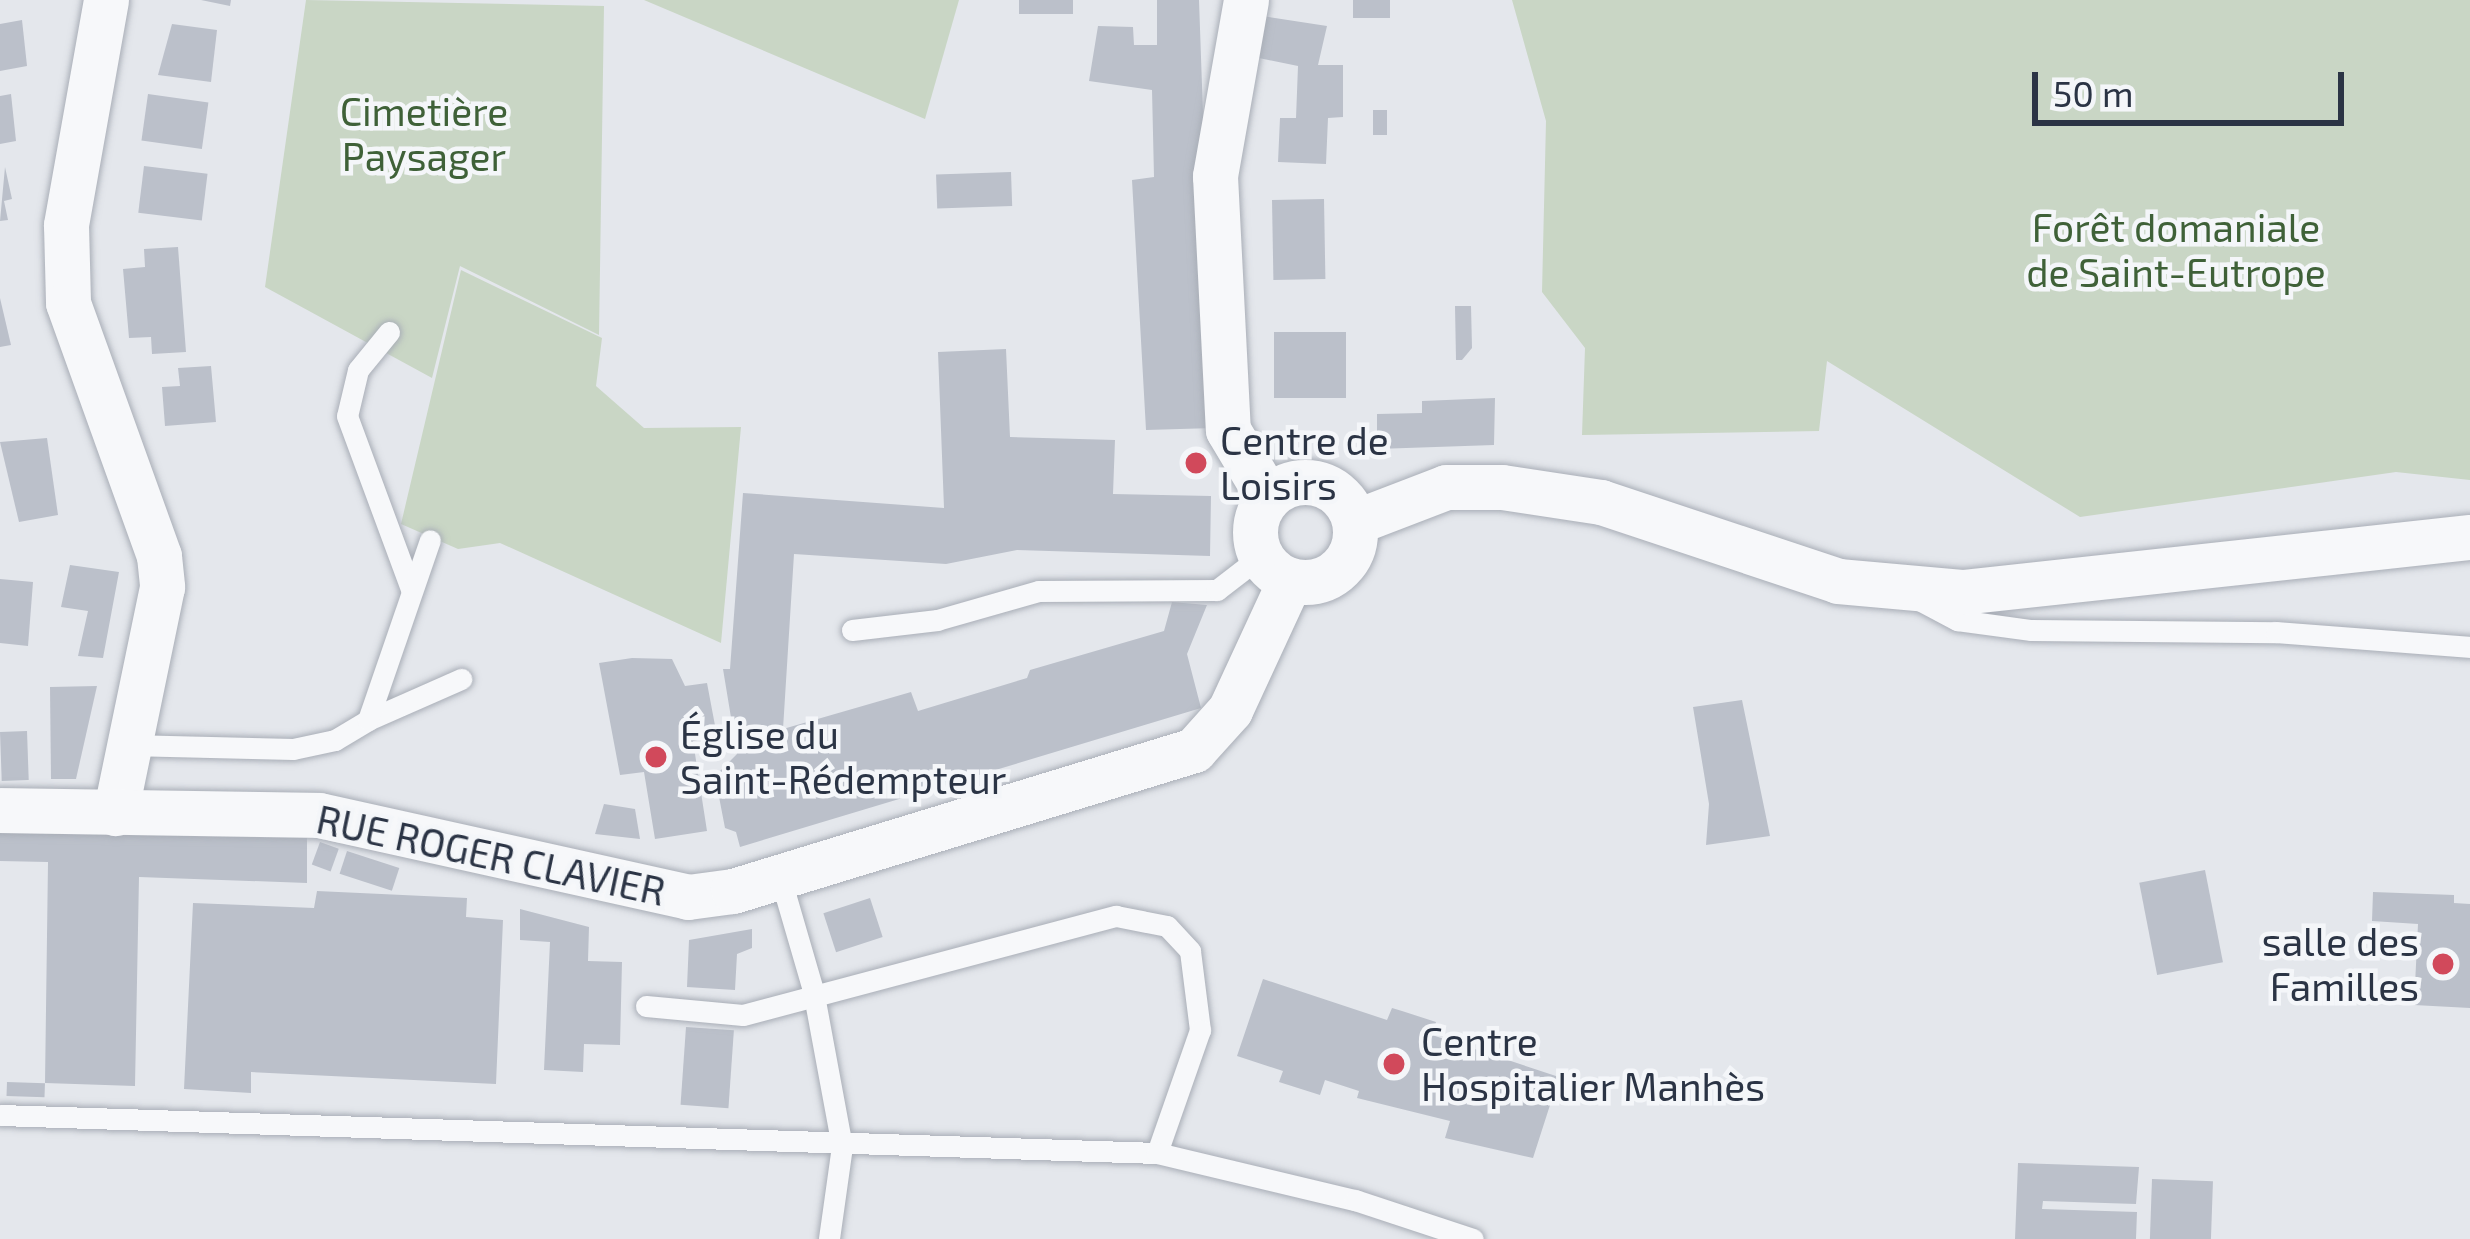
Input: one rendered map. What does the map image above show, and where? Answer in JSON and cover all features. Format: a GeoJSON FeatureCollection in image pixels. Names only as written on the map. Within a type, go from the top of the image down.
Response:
{"type":"FeatureCollection","features":[{"type":"Feature","properties":{"kind":"street"},"geometry":{"type":"LineString","coordinates":[[106,0],[67,225],[68,303],[159,556],[162,587],[115,812]]}},
{"type":"Feature","properties":{"kind":"street"},"geometry":{"type":"LineString","coordinates":[[1246,0],[1215,176],[1228,430],[1268,497],[1304,481],[1324,486],[1346,502],[1355,522],[1348,558],[1329,578],[1275,568]]}},
{"type":"Feature","properties":{"kind":"street"},"geometry":{"type":"LineString","coordinates":[[1355,522],[1433,490],[1502,487],[1601,502],[1838,581],[1899,589],[2023,589],[2470,537]]}},
{"type":"Feature","properties":{"kind":"street","name":"RUE ROGER CLAVIER"},"geometry":{"type":"LineString","coordinates":[[0,809],[319,815],[688,897],[781,880],[1194,750],[1231,710],[1275,568],[1257,516],[1268,497]]}},
{"type":"Feature","properties":{"kind":"lane"},"geometry":{"type":"LineString","coordinates":[[389,332],[358,370],[347,416],[411,589]]}},
{"type":"Feature","properties":{"kind":"lane"},"geometry":{"type":"LineString","coordinates":[[368,720],[430,540]]}},
{"type":"Feature","properties":{"kind":"lane"},"geometry":{"type":"LineString","coordinates":[[852,630],[938,620],[1040,591],[1217,590],[1275,568]]}},
{"type":"Feature","properties":{"kind":"lane"},"geometry":{"type":"LineString","coordinates":[[1899,589],[1957,620],[2072,628]]}},
{"type":"Feature","properties":{"kind":"lane"},"geometry":{"type":"LineString","coordinates":[[2023,589],[2042,626],[2276,632],[2470,647]]}},
{"type":"Feature","properties":{"kind":"lane"},"geometry":{"type":"LineString","coordinates":[[127,745],[293,749],[335,740],[368,720],[461,679]]}},
{"type":"Feature","properties":{"kind":"lane"},"geometry":{"type":"LineString","coordinates":[[781,880],[813,990],[842,1146],[829,1239]]}},
{"type":"Feature","properties":{"kind":"lane"},"geometry":{"type":"LineString","coordinates":[[646,1006],[743,1015],[813,990],[1117,916],[1167,926],[1190,952],[1200,1030],[1157,1153]]}},
{"type":"Feature","properties":{"kind":"lane"},"geometry":{"type":"LineString","coordinates":[[0,1115],[1157,1153],[1232,1167],[1473,1239]]}},
{"type":"Feature","properties":{"kind":"green space","name":"Cimetière Paysager"},"geometry":{"type":"Polygon","coordinates":[[[306,0],[604,6],[599,335],[460,266],[432,378],[265,287],[306,0]]]}},
{"type":"Feature","properties":{"kind":"green space"},"geometry":{"type":"Polygon","coordinates":[[[644,0],[959,0],[925,119],[644,0]]]}},
{"type":"Feature","properties":{"kind":"green space","name":"Forêt domaniale de Saint-Eutrope"},"geometry":{"type":"Polygon","coordinates":[[[1512,0],[2470,0],[2470,480],[2396,472],[2080,517],[1827,361],[1819,431],[1582,435],[1585,348],[1542,292],[1546,121],[1512,0]]]}},
{"type":"Feature","properties":{"kind":"green space"},"geometry":{"type":"Polygon","coordinates":[[[461,270],[602,338],[596,386],[644,428],[741,427],[721,643],[500,543],[458,549],[401,524],[461,270]]]}},
{"type":"Feature","properties":{"kind":"building"},"geometry":{"type":"Polygon","coordinates":[[[1019,0],[1073,0],[1073,14],[1019,14],[1019,0]]]}},
{"type":"Feature","properties":{"kind":"building"},"geometry":{"type":"Polygon","coordinates":[[[1157,0],[1199,0],[1214,428],[1146,430],[1132,180],[1154,177],[1152,90],[1089,81],[1098,26],[1133,27],[1134,45],[1157,45],[1157,0]]]}},
{"type":"Feature","properties":{"kind":"building"},"geometry":{"type":"Polygon","coordinates":[[[1353,0],[1390,0],[1390,18],[1353,18],[1353,0]]]}},
{"type":"Feature","properties":{"kind":"building"},"geometry":{"type":"Polygon","coordinates":[[[1262,16],[1327,26],[1318,65],[1343,65],[1343,117],[1328,118],[1326,164],[1278,162],[1280,118],[1296,118],[1298,66],[1254,57],[1262,16]]]}},
{"type":"Feature","properties":{"kind":"building"},"geometry":{"type":"Polygon","coordinates":[[[22,20],[27,66],[0,71],[0,24],[22,20]]]}},
{"type":"Feature","properties":{"kind":"building"},"geometry":{"type":"Polygon","coordinates":[[[172,24],[217,30],[211,82],[158,75],[172,24]]]}},
{"type":"Feature","properties":{"kind":"building"},"geometry":{"type":"Polygon","coordinates":[[[11,94],[16,141],[0,144],[0,96],[11,94]]]}},
{"type":"Feature","properties":{"kind":"building"},"geometry":{"type":"Polygon","coordinates":[[[148,94],[208,102],[202,149],[141,141],[148,94]]]}},
{"type":"Feature","properties":{"kind":"building"},"geometry":{"type":"Polygon","coordinates":[[[1373,110],[1387,110],[1387,135],[1373,135],[1373,110]]]}},
{"type":"Feature","properties":{"kind":"building"},"geometry":{"type":"Polygon","coordinates":[[[144,166],[208,174],[202,220],[138,213],[144,166]]]}},
{"type":"Feature","properties":{"kind":"building"},"geometry":{"type":"Polygon","coordinates":[[[5,167],[12,199],[4,201],[8,220],[0,221],[5,167]]]}},
{"type":"Feature","properties":{"kind":"building"},"geometry":{"type":"Polygon","coordinates":[[[1011,172],[1012,206],[937,209],[936,175],[1011,172]]]}},
{"type":"Feature","properties":{"kind":"building"},"geometry":{"type":"Polygon","coordinates":[[[1324,199],[1325,279],[1273,280],[1272,200],[1324,199]]]}},
{"type":"Feature","properties":{"kind":"building"},"geometry":{"type":"Polygon","coordinates":[[[178,247],[186,352],[152,354],[151,337],[129,338],[123,269],[145,267],[144,249],[178,247]]]}},
{"type":"Feature","properties":{"kind":"building"},"geometry":{"type":"Polygon","coordinates":[[[0,298],[11,345],[0,347],[0,298]]]}},
{"type":"Feature","properties":{"kind":"building"},"geometry":{"type":"Polygon","coordinates":[[[1455,306],[1471,306],[1472,348],[1462,360],[1456,360],[1455,306]]]}},
{"type":"Feature","properties":{"kind":"building"},"geometry":{"type":"Polygon","coordinates":[[[1274,332],[1346,332],[1346,398],[1274,398],[1274,332]]]}},
{"type":"Feature","properties":{"kind":"building"},"geometry":{"type":"Polygon","coordinates":[[[1006,349],[1010,437],[1115,440],[1113,494],[1211,496],[1210,556],[1017,550],[946,564],[794,554],[783,729],[911,692],[918,711],[1027,678],[1030,670],[1164,631],[1172,602],[1207,605],[1187,654],[1201,708],[740,847],[736,832],[725,828],[715,776],[737,754],[723,669],[730,669],[743,493],[944,508],[938,352],[1006,349]]]}},
{"type":"Feature","properties":{"kind":"building"},"geometry":{"type":"Polygon","coordinates":[[[211,366],[216,422],[165,426],[162,387],[180,386],[178,368],[211,366]]]}},
{"type":"Feature","properties":{"kind":"building"},"geometry":{"type":"Polygon","coordinates":[[[1495,398],[1494,445],[1377,449],[1377,414],[1422,413],[1422,401],[1495,398]]]}},
{"type":"Feature","properties":{"kind":"building"},"geometry":{"type":"Polygon","coordinates":[[[47,438],[58,515],[19,522],[0,442],[47,438]]]}},
{"type":"Feature","properties":{"kind":"building"},"geometry":{"type":"Polygon","coordinates":[[[70,565],[119,572],[103,658],[78,656],[88,611],[61,607],[70,565]]]}},
{"type":"Feature","properties":{"kind":"building"},"geometry":{"type":"Polygon","coordinates":[[[0,579],[33,582],[28,646],[0,643],[0,579]]]}},
{"type":"Feature","properties":{"kind":"building","name":"Église du Saint-Rédempteur"},"geometry":{"type":"Polygon","coordinates":[[[672,659],[685,686],[707,683],[717,736],[693,741],[707,831],[655,839],[644,772],[620,775],[599,663],[672,659]]]}},
{"type":"Feature","properties":{"kind":"building"},"geometry":{"type":"Polygon","coordinates":[[[97,686],[76,779],[51,779],[50,687],[97,686]]]}},
{"type":"Feature","properties":{"kind":"building"},"geometry":{"type":"Polygon","coordinates":[[[1742,700],[1770,836],[1706,845],[1709,804],[1693,707],[1742,700]]]}},
{"type":"Feature","properties":{"kind":"building"},"geometry":{"type":"Polygon","coordinates":[[[27,731],[29,780],[2,781],[0,732],[27,731]]]}},
{"type":"Feature","properties":{"kind":"building"},"geometry":{"type":"Polygon","coordinates":[[[604,804],[635,809],[640,839],[595,834],[604,804]]]}},
{"type":"Feature","properties":{"kind":"building"},"geometry":{"type":"Polygon","coordinates":[[[0,833],[307,838],[307,883],[139,877],[135,1086],[45,1083],[48,862],[0,861],[0,833]]]}},
{"type":"Feature","properties":{"kind":"building"},"geometry":{"type":"Polygon","coordinates":[[[320,842],[339,849],[331,871],[312,865],[320,842]]]}},
{"type":"Feature","properties":{"kind":"building"},"geometry":{"type":"Polygon","coordinates":[[[347,851],[399,868],[392,891],[340,874],[347,851]]]}},
{"type":"Feature","properties":{"kind":"building"},"geometry":{"type":"Polygon","coordinates":[[[2205,870],[2223,962],[2157,975],[2139,883],[2205,870]]]}},
{"type":"Feature","properties":{"kind":"building"},"geometry":{"type":"Polygon","coordinates":[[[317,891],[467,898],[466,917],[503,920],[496,1084],[251,1072],[251,1093],[184,1089],[193,903],[314,908],[317,891]]]}},
{"type":"Feature","properties":{"kind":"building","name":"salle des Familles"},"geometry":{"type":"Polygon","coordinates":[[[2373,892],[2454,895],[2454,903],[2470,904],[2470,1008],[2414,1005],[2418,924],[2372,921],[2373,892]]]}},
{"type":"Feature","properties":{"kind":"building"},"geometry":{"type":"Polygon","coordinates":[[[870,898],[883,937],[836,952],[823,913],[870,898]]]}},
{"type":"Feature","properties":{"kind":"building"},"geometry":{"type":"Polygon","coordinates":[[[520,909],[589,927],[588,961],[622,962],[620,1045],[584,1044],[583,1072],[544,1070],[550,942],[520,940],[520,909]]]}},
{"type":"Feature","properties":{"kind":"building"},"geometry":{"type":"Polygon","coordinates":[[[752,929],[752,948],[737,954],[735,990],[687,987],[689,940],[752,929]]]}},
{"type":"Feature","properties":{"kind":"building","name":"Centre Hospitalier Manhès"},"geometry":{"type":"Polygon","coordinates":[[[1263,979],[1387,1020],[1392,1008],[1436,1022],[1432,1035],[1559,1077],[1533,1158],[1445,1138],[1450,1121],[1357,1098],[1359,1091],[1325,1080],[1320,1095],[1279,1082],[1283,1071],[1237,1056],[1263,979]]]}},
{"type":"Feature","properties":{"kind":"building"},"geometry":{"type":"Polygon","coordinates":[[[686,1027],[734,1030],[728,1108],[681,1105],[686,1027]]]}},
{"type":"Feature","properties":{"kind":"building"},"geometry":{"type":"Polygon","coordinates":[[[7,1082],[45,1083],[44,1097],[7,1096],[7,1082]]]}},
{"type":"Feature","properties":{"kind":"building"},"geometry":{"type":"Polygon","coordinates":[[[2018,1163],[2139,1167],[2136,1204],[2043,1201],[2042,1209],[2137,1212],[2136,1239],[2015,1239],[2018,1163]]]}},
{"type":"Feature","properties":{"kind":"building"},"geometry":{"type":"Polygon","coordinates":[[[2152,1179],[2213,1181],[2211,1239],[2150,1239],[2152,1179]]]}},
{"type":"Feature","properties":{"kind":"place","name":"Centre de Loisirs"},"geometry":{"type":"Point","coordinates":[1196,463]}},
{"type":"Feature","properties":{"kind":"place","name":"Église du Saint-Rédempteur"},"geometry":{"type":"Point","coordinates":[656,757]}},
{"type":"Feature","properties":{"kind":"place","name":"salle des Familles"},"geometry":{"type":"Point","coordinates":[2443,964]}},
{"type":"Feature","properties":{"kind":"place","name":"Centre Hospitalier Manhès"},"geometry":{"type":"Point","coordinates":[1394,1064]}}]}
